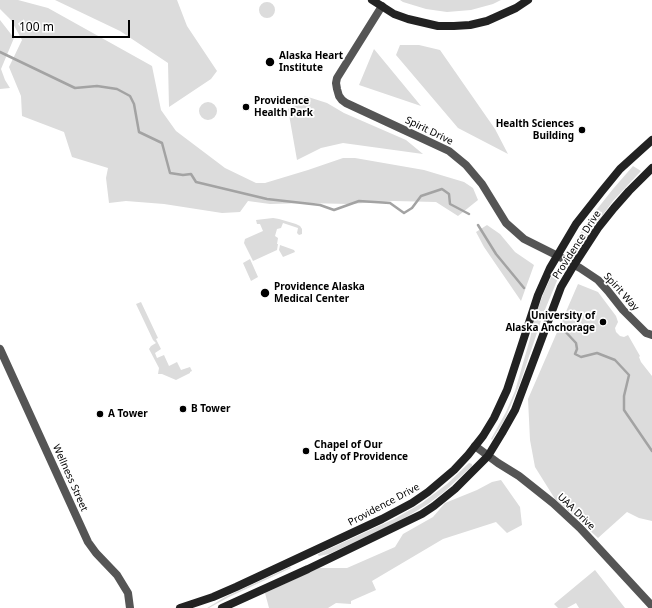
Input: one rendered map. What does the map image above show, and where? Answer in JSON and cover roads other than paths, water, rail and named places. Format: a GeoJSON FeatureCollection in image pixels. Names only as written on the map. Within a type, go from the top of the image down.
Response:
{"type":"FeatureCollection","features":[{"type":"Feature","properties":{"kind":"main road"},"geometry":{"type":"LineString","coordinates":[[372,0],[394,14],[438,26],[470,25],[487,21],[516,8],[528,0]]}},
{"type":"Feature","properties":{"kind":"main road","name":"Providence Drive"},"geometry":{"type":"LineString","coordinates":[[180,608],[213,597],[243,584],[375,522],[412,503],[441,482],[454,470],[483,436],[494,418],[507,390],[538,295],[550,268],[576,224],[620,169],[652,140]]}},
{"type":"Feature","properties":{"kind":"main road","name":"Providence Drive"},"geometry":{"type":"LineString","coordinates":[[222,608],[308,569],[422,514],[455,489],[488,456],[514,410],[561,287],[598,228],[629,191],[652,168]]}},
{"type":"Feature","properties":{"kind":"street","name":"Spirit Drive"},"geometry":{"type":"LineString","coordinates":[[382,6],[337,78],[336,83],[339,96],[346,103],[449,151],[466,165],[482,184],[506,223],[524,240],[574,265]]}},
{"type":"Feature","properties":{"kind":"street","name":"Spirit Way"},"geometry":{"type":"LineString","coordinates":[[574,265],[598,280],[623,310],[646,333],[652,335]]}},
{"type":"Feature","properties":{"kind":"street","name":"Wellness Street"},"geometry":{"type":"LineString","coordinates":[[0,349],[88,542],[96,553],[117,575],[128,593],[130,608]]}},
{"type":"Feature","properties":{"kind":"street","name":"UAA Drive"},"geometry":{"type":"LineString","coordinates":[[475,446],[519,476],[553,503],[580,528],[652,606]]}},
{"type":"Feature","properties":{"kind":"waterway"},"geometry":{"type":"LineString","coordinates":[[0,52],[75,88],[97,86],[117,89],[130,96],[134,104],[139,132],[162,143],[170,173],[183,175],[191,174],[196,182],[267,199],[320,205],[334,210],[359,201],[390,203],[404,213],[412,208],[421,196],[442,189],[449,194],[450,204],[469,214]]}},
{"type":"Feature","properties":{"kind":"waterway"},"geometry":{"type":"LineString","coordinates":[[478,225],[496,254],[524,288]]}},
{"type":"Feature","properties":{"kind":"waterway"},"geometry":{"type":"LineString","coordinates":[[562,328],[576,343],[577,349],[575,354],[581,357],[597,353],[615,360],[629,375],[624,396],[624,410],[652,451]]}},
{"type":"Feature","properties":{"kind":"place","name":"Alaska Heart Institute"},"geometry":{"type":"Point","coordinates":[270,62]}},
{"type":"Feature","properties":{"kind":"place","name":"Providence Health Park"},"geometry":{"type":"Point","coordinates":[246,107]}},
{"type":"Feature","properties":{"kind":"place","name":"Health Sciences Building"},"geometry":{"type":"Point","coordinates":[582,130]}},
{"type":"Feature","properties":{"kind":"place","name":"Providence Alaska Medical Center"},"geometry":{"type":"Point","coordinates":[265,293]}},
{"type":"Feature","properties":{"kind":"place","name":"University of Alaska Anchorage"},"geometry":{"type":"Point","coordinates":[603,322]}},
{"type":"Feature","properties":{"kind":"place","name":"B Tower"},"geometry":{"type":"Point","coordinates":[183,409]}},
{"type":"Feature","properties":{"kind":"place","name":"A Tower"},"geometry":{"type":"Point","coordinates":[100,414]}},
{"type":"Feature","properties":{"kind":"place","name":"Chapel of Our Lady of Providence"},"geometry":{"type":"Point","coordinates":[306,451]}}]}
